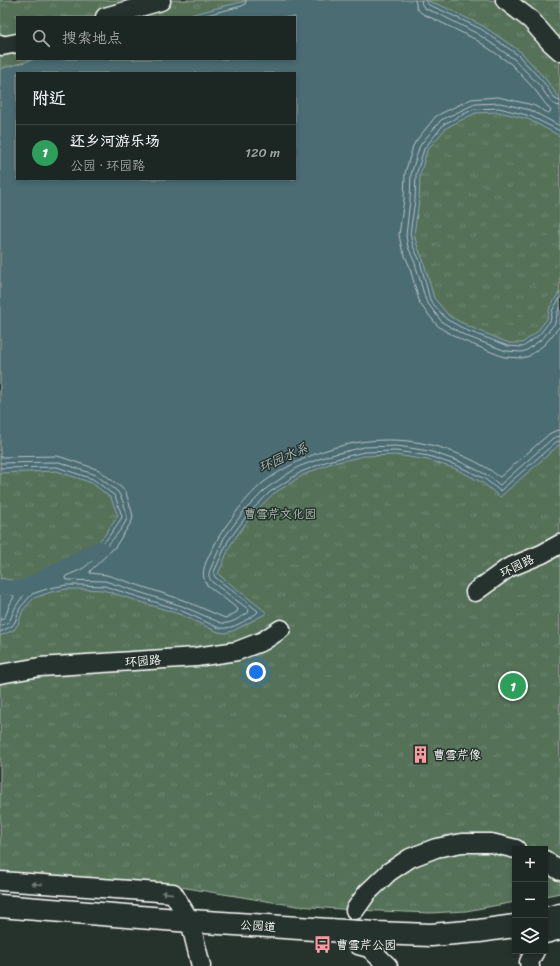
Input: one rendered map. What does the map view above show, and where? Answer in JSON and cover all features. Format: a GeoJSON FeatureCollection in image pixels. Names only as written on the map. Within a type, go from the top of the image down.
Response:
{"type":"FeatureCollection","features":[{"type":"Feature","properties":{"kind":"main road","name":"公园道"},"geometry":{"type":"LineString","coordinates":[[0,906],[190,921],[376,933],[431,935],[512,926]]}},
{"type":"Feature","properties":{"kind":"main road"},"geometry":{"type":"LineString","coordinates":[[548,918],[560,915]]}},
{"type":"Feature","properties":{"kind":"street"},"geometry":{"type":"LineString","coordinates":[[505,0],[531,20],[560,51]]}},
{"type":"Feature","properties":{"kind":"street"},"geometry":{"type":"LineString","coordinates":[[109,16],[161,1]]}},
{"type":"Feature","properties":{"kind":"street"},"geometry":{"type":"LineString","coordinates":[[0,44],[2,46],[16,43]]}},
{"type":"Feature","properties":{"kind":"street","name":"环园路"},"geometry":{"type":"LineString","coordinates":[[475,592],[508,568],[542,554],[560,544]]}},
{"type":"Feature","properties":{"kind":"street","name":"环园路"},"geometry":{"type":"LineString","coordinates":[[0,674],[40,667],[196,657],[237,651],[263,641],[281,630]]}},
{"type":"Feature","properties":{"kind":"street"},"geometry":{"type":"LineString","coordinates":[[355,910],[367,893],[378,882],[389,872],[410,858],[436,848],[462,843],[491,843],[512,848]]}},
{"type":"Feature","properties":{"kind":"street"},"geometry":{"type":"LineString","coordinates":[[548,862],[560,871]]}},
{"type":"Feature","properties":{"kind":"street"},"geometry":{"type":"LineString","coordinates":[[0,881],[174,893],[190,921],[201,966]]}},
{"type":"Feature","properties":{"kind":"street"},"geometry":{"type":"LineString","coordinates":[[548,933],[560,930]]}},
{"type":"Feature","properties":{"kind":"street"},"geometry":{"type":"LineString","coordinates":[[358,944],[369,948],[388,966]]}},
{"type":"Feature","properties":{"kind":"street"},"geometry":{"type":"LineString","coordinates":[[530,966],[529,962],[533,954]]}},
{"type":"Feature","properties":{"kind":"green space","name":"曹雪芹文化园"},"geometry":{"type":"Polygon","coordinates":[[[0,0],[560,0],[560,893],[548,895],[548,846],[512,846],[512,903],[466,911],[430,913],[297,906],[174,886],[0,873],[0,0]]]}},
{"type":"Feature","properties":{"kind":"water"},"geometry":{"type":"Polygon","coordinates":[[[249,0],[425,0],[442,6],[483,26],[521,52],[547,81],[560,99],[560,136],[528,119],[499,112],[475,113],[446,128],[427,150],[420,175],[419,201],[414,234],[434,298],[449,316],[470,327],[509,343],[522,343],[536,333],[547,319],[550,307],[560,291],[560,444],[500,497],[483,483],[456,469],[428,460],[396,455],[364,456],[329,464],[303,475],[273,494],[251,516],[231,544],[218,574],[267,613],[233,631],[225,633],[218,632],[179,614],[103,590],[67,589],[51,592],[34,598],[23,610],[14,630],[0,636],[0,578],[24,582],[80,560],[104,536],[118,516],[111,498],[92,483],[57,471],[0,473],[0,69],[32,60],[296,60],[296,16],[186,16],[249,0]]]}},
{"type":"Feature","properties":{"kind":"waterway","name":"环园水系"},"geometry":{"type":"LineString","coordinates":[[0,587],[23,588],[100,548]]}},
{"type":"Feature","properties":{"kind":"place","name":"还乡河游乐场"},"geometry":{"type":"Point","coordinates":[513,686]}},
{"type":"Feature","properties":{"kind":"place","name":"曹雪芹像"},"geometry":{"type":"Point","coordinates":[420,755]}},
{"type":"Feature","properties":{"kind":"place","name":"曹雪芹公园"},"geometry":{"type":"Point","coordinates":[323,945]}}]}
